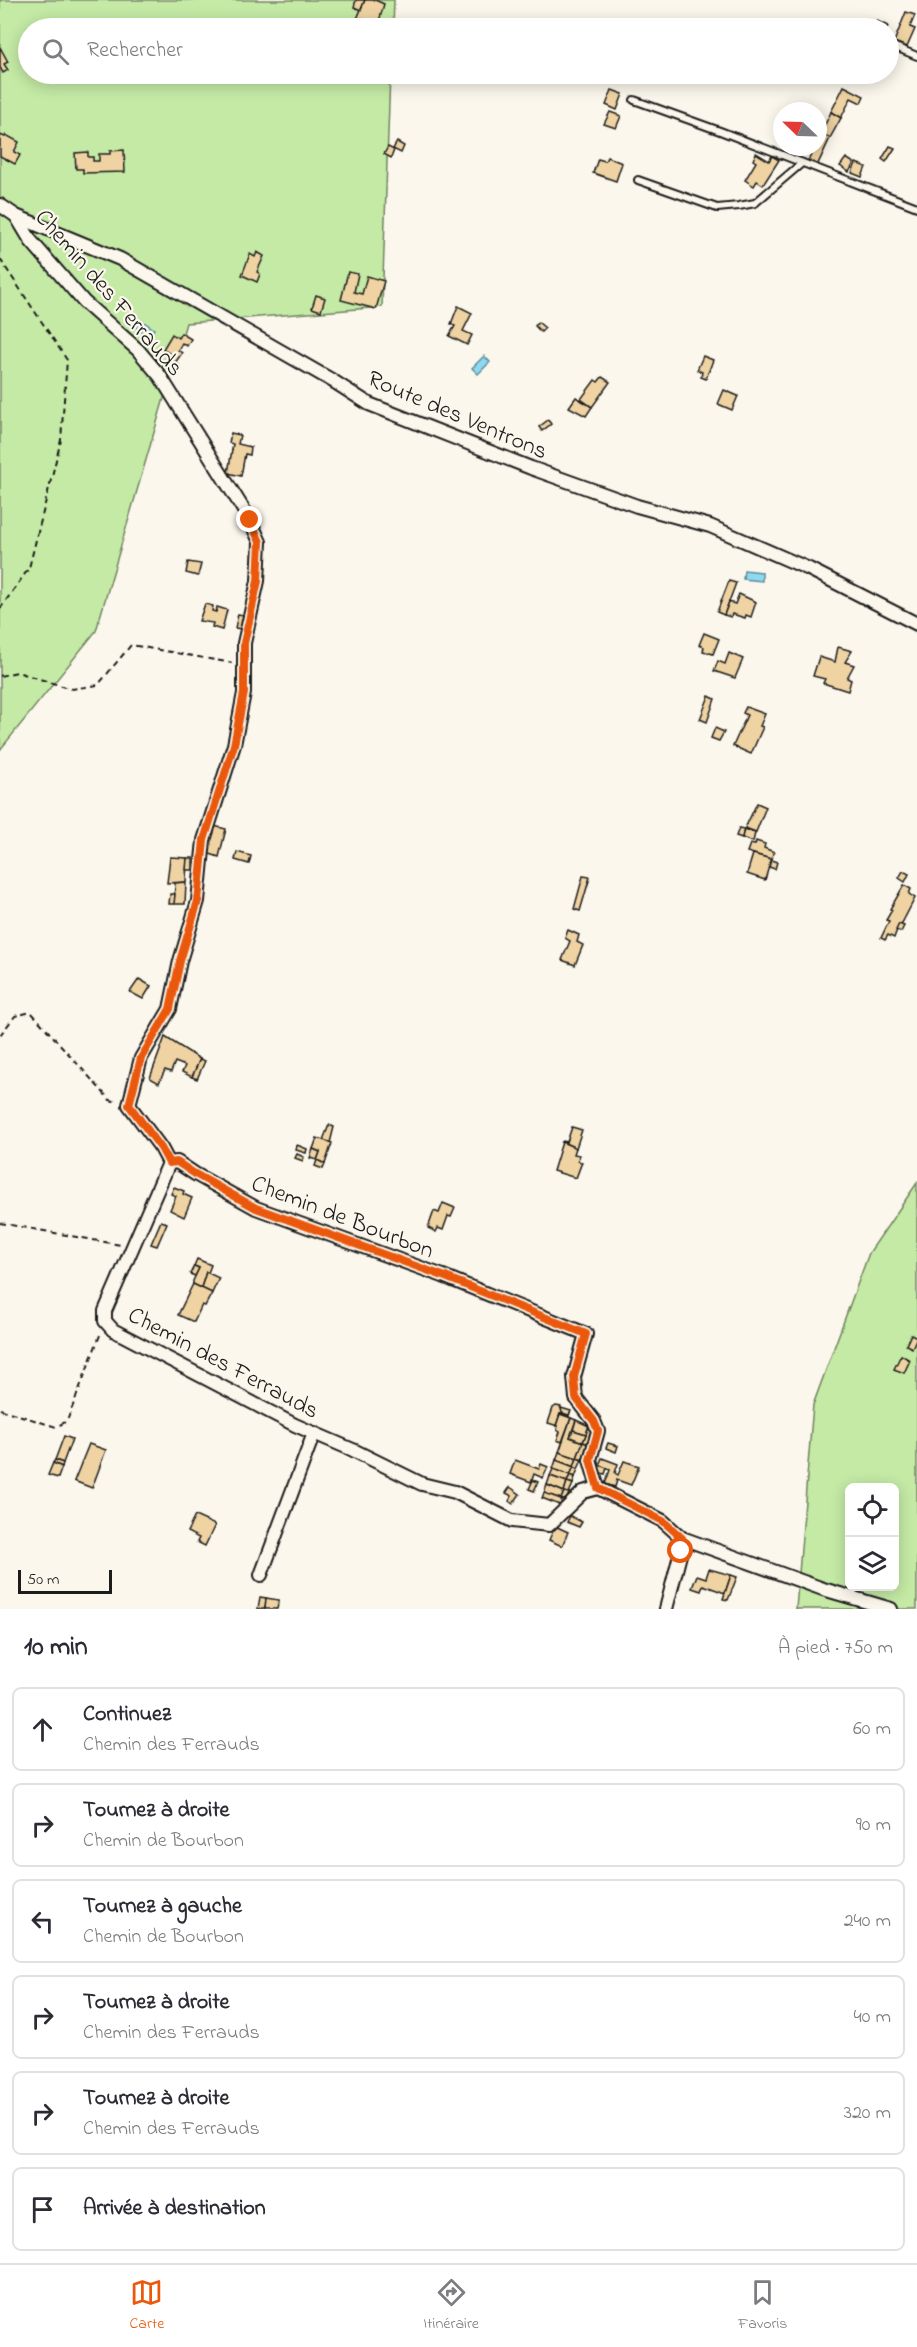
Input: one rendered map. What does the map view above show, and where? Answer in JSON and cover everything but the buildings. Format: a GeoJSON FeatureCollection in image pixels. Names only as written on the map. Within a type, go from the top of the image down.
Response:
{"type":"FeatureCollection","features":[{"type":"Feature","properties":{"kind":"street","name":"Route des Ventrons"},"geometry":{"type":"LineString","coordinates":[[0,205],[16,216],[120,259],[369,404],[562,480],[637,506],[710,526],[809,569],[917,624]]}},
{"type":"Feature","properties":{"kind":"street","name":"Chemin des Ferrauds"},"geometry":{"type":"LineString","coordinates":[[16,216],[31,241],[84,302],[138,350],[160,376],[250,520],[260,542],[258,581],[244,643],[244,693],[234,745],[204,840],[198,901],[180,961],[170,1009],[141,1058],[129,1105]]}},
{"type":"Feature","properties":{"kind":"street"},"geometry":{"type":"LineString","coordinates":[[129,1105],[161,1148],[169,1163]]}},
{"type":"Feature","properties":{"kind":"street","name":"Chemin de Bourbon"},"geometry":{"type":"LineString","coordinates":[[169,1163],[177,1162],[204,1180],[256,1208],[443,1276],[586,1334],[574,1377],[576,1398],[594,1421],[598,1431],[590,1460],[598,1488]]}},
{"type":"Feature","properties":{"kind":"street","name":"Chemin des Ferrauds"},"geometry":{"type":"LineString","coordinates":[[169,1163],[105,1311],[105,1321],[113,1330],[314,1433],[423,1484],[455,1492],[512,1521],[549,1525],[583,1492],[598,1488]]}},
{"type":"Feature","properties":{"kind":"street"},"geometry":{"type":"LineString","coordinates":[[261,1575],[314,1433]]}},
{"type":"Feature","properties":{"kind":"street"},"geometry":{"type":"LineString","coordinates":[[598,1488],[663,1521],[682,1538],[823,1589],[891,1609]]}},
{"type":"Feature","properties":{"kind":"street"},"geometry":{"type":"LineString","coordinates":[[666,1609],[681,1551],[682,1538]]}},
{"type":"Feature","properties":{"kind":"lane"},"geometry":{"type":"LineString","coordinates":[[899,49],[917,56]]}},
{"type":"Feature","properties":{"kind":"lane"},"geometry":{"type":"LineString","coordinates":[[634,100],[917,207]]}},
{"type":"Feature","properties":{"kind":"lane"},"geometry":{"type":"LineString","coordinates":[[638,180],[717,208],[739,206],[755,203],[802,163]]}},
{"type":"Feature","properties":{"kind":"path"},"geometry":{"type":"LineString","coordinates":[[0,260],[68,360],[62,440],[29,568],[0,609]]}},
{"type":"Feature","properties":{"kind":"path"},"geometry":{"type":"LineString","coordinates":[[0,676],[17,672],[72,689],[98,685],[131,645],[244,665]]}},
{"type":"Feature","properties":{"kind":"path"},"geometry":{"type":"LineString","coordinates":[[0,1035],[15,1016],[31,1011],[110,1100],[129,1105]]}},
{"type":"Feature","properties":{"kind":"path"},"geometry":{"type":"LineString","coordinates":[[0,1223],[122,1245],[130,1252]]}},
{"type":"Feature","properties":{"kind":"path"},"geometry":{"type":"LineString","coordinates":[[0,1409],[56,1427],[67,1421],[105,1321]]}},
{"type":"Feature","properties":{"kind":"green space"},"geometry":{"type":"Polygon","coordinates":[[[0,0],[394,0],[393,18],[18,18],[18,84],[390,84],[382,307],[186,323],[96,631],[0,750],[0,0]]]}},
{"type":"Feature","properties":{"kind":"green space"},"geometry":{"type":"Polygon","coordinates":[[[917,1183],[917,1609],[796,1609],[813,1405],[869,1253],[917,1183]]]}},
{"type":"Feature","properties":{"kind":"water"},"geometry":{"type":"Polygon","coordinates":[[[138,318],[154,329],[149,337],[133,325],[138,318]]]}},
{"type":"Feature","properties":{"kind":"water"},"geometry":{"type":"Polygon","coordinates":[[[484,356],[490,362],[478,374],[472,368],[484,356]]]}},
{"type":"Feature","properties":{"kind":"water"},"geometry":{"type":"Polygon","coordinates":[[[744,570],[762,572],[762,581],[743,579],[744,570]]]}},
{"type":"Feature","properties":{"kind":"route"},"geometry":{"type":"LineString","coordinates":[[250,520],[260,542],[258,581],[244,643],[244,693],[234,745],[204,840],[198,901],[180,961],[170,1009],[141,1058],[129,1105],[161,1148],[169,1163],[177,1162],[223,1191],[256,1208],[443,1276],[557,1320],[586,1334],[574,1377],[576,1398],[594,1421],[598,1431],[590,1460],[598,1488],[663,1521],[682,1538],[681,1551]]}}]}
